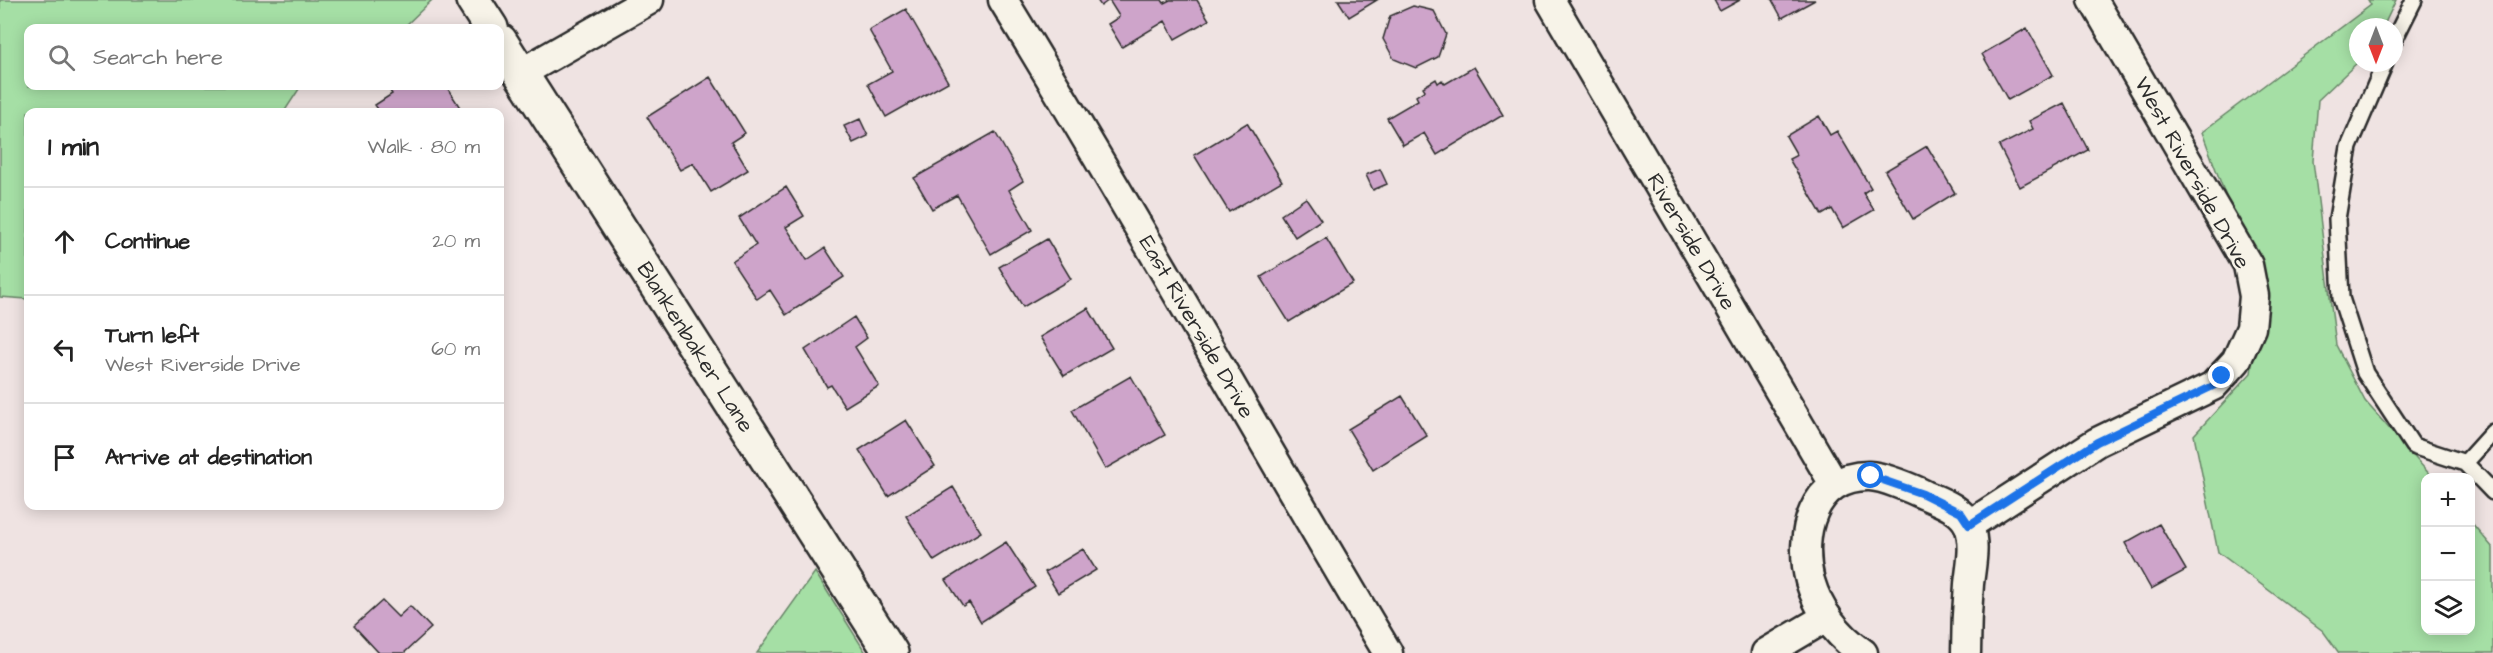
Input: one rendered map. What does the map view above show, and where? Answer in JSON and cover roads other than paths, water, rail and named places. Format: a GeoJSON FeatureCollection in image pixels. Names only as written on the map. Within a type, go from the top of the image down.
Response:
{"type":"FeatureCollection","features":[{"type":"Feature","properties":{"kind":"street"},"geometry":{"type":"LineString","coordinates":[[473,0],[488,24]]}},
{"type":"Feature","properties":{"kind":"street"},"geometry":{"type":"LineString","coordinates":[[521,73],[649,0]]}},
{"type":"Feature","properties":{"kind":"street","name":"East Riverside Drive"},"geometry":{"type":"LineString","coordinates":[[1003,0],[1072,114],[1298,504],[1388,653]]}},
{"type":"Feature","properties":{"kind":"street","name":"Riverside Drive"},"geometry":{"type":"LineString","coordinates":[[1550,0],[1834,484]]}},
{"type":"Feature","properties":{"kind":"street","name":"West Riverside Drive"},"geometry":{"type":"LineString","coordinates":[[1969,525],[2097,442],[2213,386],[2236,361],[2251,328],[2254,296],[2248,265],[2093,0]]}},
{"type":"Feature","properties":{"kind":"street","name":"Blankenbaker Lane"},"geometry":{"type":"LineString","coordinates":[[504,47],[891,653]]}},
{"type":"Feature","properties":{"kind":"street"},"geometry":{"type":"LineString","coordinates":[[1863,653],[1845,641],[1827,617],[1810,581],[1805,539],[1816,504],[1834,484],[1854,477],[1871,476],[1923,494],[1961,513],[1969,525],[1973,546],[1966,653]]}},
{"type":"Feature","properties":{"kind":"street"},"geometry":{"type":"LineString","coordinates":[[1766,653],[1827,617]]}},
{"type":"Feature","properties":{"kind":"lane"},"geometry":{"type":"LineString","coordinates":[[2403,22],[2414,0]]}},
{"type":"Feature","properties":{"kind":"lane"},"geometry":{"type":"LineString","coordinates":[[2381,72],[2349,147],[2337,219],[2341,298],[2365,373],[2413,446],[2465,463],[2493,492]]}},
{"type":"Feature","properties":{"kind":"lane"},"geometry":{"type":"LineString","coordinates":[[2465,463],[2493,432]]}}]}
